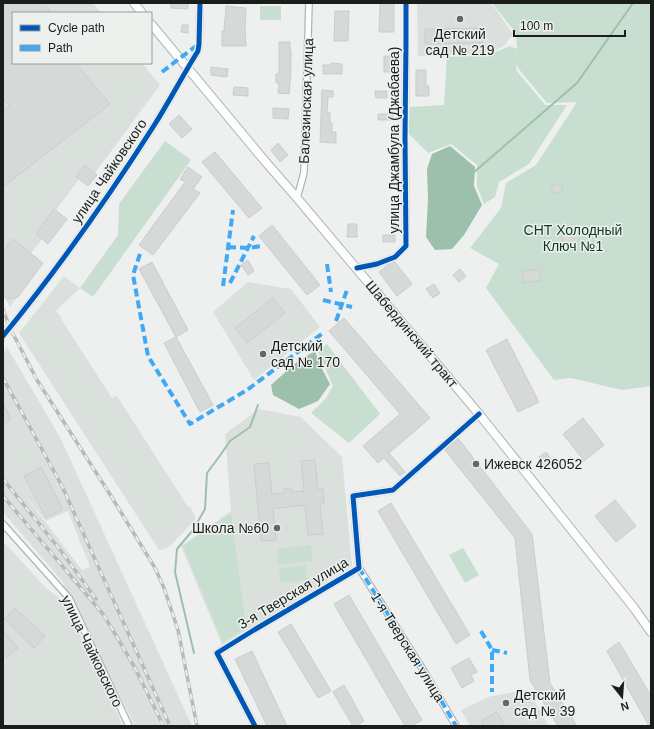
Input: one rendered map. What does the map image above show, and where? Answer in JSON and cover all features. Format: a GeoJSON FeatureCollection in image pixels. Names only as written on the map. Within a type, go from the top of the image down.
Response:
{"type":"FeatureCollection","features":[{"type":"Feature","properties":{"kind":"main road"},"geometry":{"type":"LineString","coordinates":[[134,3],[141,12]]}},
{"type":"Feature","properties":{"kind":"main road","name":"Шабердинский тракт"},"geometry":{"type":"LineString","coordinates":[[152,25],[479,414],[634,608],[651,632]]}},
{"type":"Feature","properties":{"kind":"street","name":"улица Чайковского"},"geometry":{"type":"LineString","coordinates":[[3,336],[63,260],[156,123],[198,51],[200,3]]}},
{"type":"Feature","properties":{"kind":"street","name":"Балезинская улица"},"geometry":{"type":"LineString","coordinates":[[297,198],[304,172],[309,3]]}},
{"type":"Feature","properties":{"kind":"street","name":"улица Джамбула (Джабаева)"},"geometry":{"type":"LineString","coordinates":[[357,268],[377,264],[395,257],[406,246],[406,3]]}},
{"type":"Feature","properties":{"kind":"street","name":"3-я Тверская улица"},"geometry":{"type":"LineString","coordinates":[[255,726],[217,653],[359,568],[353,496],[393,490],[479,414]]}},
{"type":"Feature","properties":{"kind":"street","name":"улица Чайковского"},"geometry":{"type":"LineString","coordinates":[[3,524],[69,598],[129,726]]}},
{"type":"Feature","properties":{"kind":"street","name":"1-я Тверская улица"},"geometry":{"type":"LineString","coordinates":[[359,568],[456,726]]}},
{"type":"Feature","properties":{"kind":"shaded area"},"geometry":{"type":"Polygon","coordinates":[[[3,3],[93,3],[100,12],[12,12],[12,64],[143,64],[160,85],[95,173],[85,166],[76,177],[79,179],[56,210],[54,209],[36,234],[42,239],[31,253],[43,263],[10,307],[3,293],[3,3]]]}},
{"type":"Feature","properties":{"kind":"shaded area","name":"Детский сад № 219"},"geometry":{"type":"Polygon","coordinates":[[[417,3],[491,3],[513,34],[505,45],[491,53],[418,56],[417,3]]]}},
{"type":"Feature","properties":{"kind":"shaded area"},"geometry":{"type":"Polygon","coordinates":[[[450,146],[475,167],[474,186],[482,205],[464,235],[452,249],[435,250],[426,237],[428,200],[427,169],[432,154],[450,146]]]}},
{"type":"Feature","properties":{"kind":"shaded area"},"geometry":{"type":"Polygon","coordinates":[[[64,276],[80,288],[56,311],[62,318],[61,319],[112,398],[117,396],[188,507],[190,506],[196,519],[171,545],[165,549],[159,550],[19,333],[64,276]]]}},
{"type":"Feature","properties":{"kind":"shaded area","name":"Детский сад № 170"},"geometry":{"type":"Polygon","coordinates":[[[248,282],[291,289],[320,327],[254,380],[213,312],[248,282]]]}},
{"type":"Feature","properties":{"kind":"shaded area"},"geometry":{"type":"Polygon","coordinates":[[[7,347],[61,439],[192,726],[135,726],[62,581],[3,512],[3,352],[7,347]],[[20,489],[82,570],[90,567],[68,511],[46,521],[20,489]]]}},
{"type":"Feature","properties":{"kind":"shaded area"},"geometry":{"type":"Polygon","coordinates":[[[315,351],[330,384],[318,401],[299,409],[273,395],[271,385],[298,361],[315,351]]]}},
{"type":"Feature","properties":{"kind":"shaded area","name":"Школа №60"},"geometry":{"type":"Polygon","coordinates":[[[259,409],[301,417],[342,457],[352,566],[222,645],[181,546],[231,511],[225,434],[259,409]]]}},
{"type":"Feature","properties":{"kind":"shaded area"},"geometry":{"type":"Polygon","coordinates":[[[3,541],[47,589],[63,601],[99,673],[123,726],[3,726],[3,541]]]}},
{"type":"Feature","properties":{"kind":"shaded area","name":"Детский сад № 39"},"geometry":{"type":"Polygon","coordinates":[[[528,690],[549,726],[470,726],[461,710],[491,696],[528,690]]]}},
{"type":"Feature","properties":{"kind":"green space","name":"СНТ Холодный Ключ №1"},"geometry":{"type":"Polygon","coordinates":[[[492,3],[651,3],[651,386],[622,390],[571,378],[554,380],[486,288],[499,264],[470,248],[501,208],[506,183],[536,165],[577,102],[547,103],[518,68],[517,63],[516,70],[545,105],[567,105],[529,164],[499,182],[495,197],[484,204],[477,186],[477,165],[451,144],[428,153],[408,133],[410,107],[444,105],[447,57],[489,55],[510,46],[517,49],[516,33],[492,3]]]}},
{"type":"Feature","properties":{"kind":"green space"},"geometry":{"type":"Polygon","coordinates":[[[260,6],[281,6],[281,20],[260,20],[260,6]]]}},
{"type":"Feature","properties":{"kind":"green space"},"geometry":{"type":"Polygon","coordinates":[[[165,141],[191,160],[93,297],[80,288],[118,235],[119,204],[165,141]]]}},
{"type":"Feature","properties":{"kind":"green space"},"geometry":{"type":"Polygon","coordinates":[[[327,344],[380,414],[349,443],[311,413],[326,398],[333,386],[318,352],[327,344]]]}},
{"type":"Feature","properties":{"kind":"green space"},"geometry":{"type":"Polygon","coordinates":[[[231,513],[246,628],[223,642],[183,546],[231,513]]]}},
{"type":"Feature","properties":{"kind":"green space"},"geometry":{"type":"Polygon","coordinates":[[[311,545],[313,561],[278,565],[277,549],[311,545]]]}},
{"type":"Feature","properties":{"kind":"green space"},"geometry":{"type":"Polygon","coordinates":[[[463,548],[479,575],[465,583],[449,555],[463,548]]]}},
{"type":"Feature","properties":{"kind":"green space"},"geometry":{"type":"Polygon","coordinates":[[[306,565],[307,580],[280,582],[279,568],[306,565]]]}},
{"type":"Feature","properties":{"kind":"building"},"geometry":{"type":"Polygon","coordinates":[[[3,3],[44,3],[50,12],[12,12],[12,64],[76,64],[110,104],[3,187],[3,111],[10,106],[3,99],[3,3]]]}},
{"type":"Feature","properties":{"kind":"building"},"geometry":{"type":"Polygon","coordinates":[[[171,3],[188,3],[188,9],[171,8],[171,3]]]}},
{"type":"Feature","properties":{"kind":"building"},"geometry":{"type":"Polygon","coordinates":[[[380,3],[394,3],[394,32],[379,32],[380,3]]]}},
{"type":"Feature","properties":{"kind":"building"},"geometry":{"type":"Polygon","coordinates":[[[226,6],[246,8],[246,46],[222,46],[222,31],[224,31],[226,6]]]}},
{"type":"Feature","properties":{"kind":"building"},"geometry":{"type":"Polygon","coordinates":[[[335,11],[349,11],[348,41],[334,41],[335,11]]]}},
{"type":"Feature","properties":{"kind":"building"},"geometry":{"type":"Polygon","coordinates":[[[182,25],[188,25],[188,33],[181,32],[182,25]]]}},
{"type":"Feature","properties":{"kind":"building"},"geometry":{"type":"Polygon","coordinates":[[[483,28],[483,43],[425,44],[425,29],[483,28]]]}},
{"type":"Feature","properties":{"kind":"building"},"geometry":{"type":"Polygon","coordinates":[[[279,42],[290,42],[291,70],[289,94],[278,93],[279,83],[276,83],[276,74],[279,74],[279,42]]]}},
{"type":"Feature","properties":{"kind":"building"},"geometry":{"type":"Polygon","coordinates":[[[384,56],[395,56],[395,72],[384,72],[384,56]]]}},
{"type":"Feature","properties":{"kind":"building"},"geometry":{"type":"Polygon","coordinates":[[[331,63],[342,64],[342,74],[323,74],[323,65],[331,65],[331,63]]]}},
{"type":"Feature","properties":{"kind":"building"},"geometry":{"type":"Polygon","coordinates":[[[211,67],[228,69],[227,77],[211,75],[211,67]]]}},
{"type":"Feature","properties":{"kind":"building"},"geometry":{"type":"Polygon","coordinates":[[[416,70],[426,70],[426,86],[429,86],[429,96],[416,96],[416,70]]]}},
{"type":"Feature","properties":{"kind":"building"},"geometry":{"type":"Polygon","coordinates":[[[234,87],[248,88],[248,96],[233,95],[234,87]]]}},
{"type":"Feature","properties":{"kind":"building"},"geometry":{"type":"Polygon","coordinates":[[[322,90],[333,91],[333,97],[328,97],[327,113],[330,113],[332,132],[336,132],[336,143],[320,142],[322,90]]]}},
{"type":"Feature","properties":{"kind":"building"},"geometry":{"type":"Polygon","coordinates":[[[375,91],[387,91],[387,98],[376,98],[375,91]]]}},
{"type":"Feature","properties":{"kind":"building"},"geometry":{"type":"Polygon","coordinates":[[[273,108],[289,109],[288,119],[273,118],[273,108]]]}},
{"type":"Feature","properties":{"kind":"building"},"geometry":{"type":"Polygon","coordinates":[[[378,114],[393,114],[393,120],[378,120],[378,114]]]}},
{"type":"Feature","properties":{"kind":"building"},"geometry":{"type":"Polygon","coordinates":[[[179,115],[192,129],[182,138],[169,124],[179,115]]]}},
{"type":"Feature","properties":{"kind":"building"},"geometry":{"type":"Polygon","coordinates":[[[278,143],[288,155],[280,162],[271,150],[278,143]]]}},
{"type":"Feature","properties":{"kind":"building"},"geometry":{"type":"Polygon","coordinates":[[[215,152],[262,208],[249,218],[202,162],[215,152]]]}},
{"type":"Feature","properties":{"kind":"building"},"geometry":{"type":"Polygon","coordinates":[[[85,165],[97,175],[88,186],[76,177],[85,165]]]}},
{"type":"Feature","properties":{"kind":"building"},"geometry":{"type":"Polygon","coordinates":[[[188,167],[202,177],[193,189],[200,193],[153,255],[139,245],[185,182],[180,179],[188,167]]]}},
{"type":"Feature","properties":{"kind":"building"},"geometry":{"type":"Polygon","coordinates":[[[552,185],[562,185],[562,193],[552,193],[552,185]]]}},
{"type":"Feature","properties":{"kind":"building"},"geometry":{"type":"Polygon","coordinates":[[[54,209],[67,219],[48,244],[36,234],[54,209]]]}},
{"type":"Feature","properties":{"kind":"building"},"geometry":{"type":"Polygon","coordinates":[[[348,224],[357,224],[357,237],[347,237],[348,224]]]}},
{"type":"Feature","properties":{"kind":"building"},"geometry":{"type":"Polygon","coordinates":[[[272,225],[320,285],[307,295],[259,236],[272,225]]]}},
{"type":"Feature","properties":{"kind":"building"},"geometry":{"type":"Polygon","coordinates":[[[563,232],[579,232],[579,242],[563,242],[563,232]]]}},
{"type":"Feature","properties":{"kind":"building"},"geometry":{"type":"Polygon","coordinates":[[[383,235],[395,235],[395,242],[383,242],[383,235]]]}},
{"type":"Feature","properties":{"kind":"building"},"geometry":{"type":"Polygon","coordinates":[[[13,239],[43,263],[18,297],[6,299],[3,293],[3,251],[13,239]]]}},
{"type":"Feature","properties":{"kind":"building"},"geometry":{"type":"Polygon","coordinates":[[[248,260],[254,271],[248,275],[241,265],[248,260]]]}},
{"type":"Feature","properties":{"kind":"building"},"geometry":{"type":"Polygon","coordinates":[[[152,262],[188,330],[176,337],[139,269],[152,262]]]}},
{"type":"Feature","properties":{"kind":"building"},"geometry":{"type":"Polygon","coordinates":[[[395,262],[412,284],[397,296],[379,272],[390,263],[395,262]]]}},
{"type":"Feature","properties":{"kind":"building"},"geometry":{"type":"Polygon","coordinates":[[[460,269],[466,276],[459,282],[453,275],[460,269]]]}},
{"type":"Feature","properties":{"kind":"building"},"geometry":{"type":"Polygon","coordinates":[[[539,269],[541,280],[524,283],[523,271],[539,269]]]}},
{"type":"Feature","properties":{"kind":"building"},"geometry":{"type":"Polygon","coordinates":[[[434,284],[440,293],[433,298],[426,289],[434,284]]]}},
{"type":"Feature","properties":{"kind":"building"},"geometry":{"type":"Polygon","coordinates":[[[273,298],[285,313],[247,343],[235,328],[273,298]]]}},
{"type":"Feature","properties":{"kind":"building"},"geometry":{"type":"Polygon","coordinates":[[[344,318],[430,418],[389,453],[405,472],[400,476],[384,458],[378,463],[363,446],[400,414],[329,331],[344,318]]]}},
{"type":"Feature","properties":{"kind":"building"},"geometry":{"type":"Polygon","coordinates":[[[176,337],[213,405],[200,412],[164,343],[176,337]]]}},
{"type":"Feature","properties":{"kind":"building"},"geometry":{"type":"Polygon","coordinates":[[[507,339],[539,402],[518,412],[486,350],[507,339]]]}},
{"type":"Feature","properties":{"kind":"building"},"geometry":{"type":"Polygon","coordinates":[[[3,404],[11,419],[3,424],[3,404]]]}},
{"type":"Feature","properties":{"kind":"building"},"geometry":{"type":"Polygon","coordinates":[[[583,418],[604,445],[584,461],[563,434],[583,418]]]}},
{"type":"Feature","properties":{"kind":"building"},"geometry":{"type":"Polygon","coordinates":[[[458,438],[532,534],[550,683],[577,726],[558,726],[530,680],[515,538],[445,450],[458,438]]]}},
{"type":"Feature","properties":{"kind":"building"},"geometry":{"type":"Polygon","coordinates":[[[546,452],[553,462],[546,467],[539,457],[546,452]]]}},
{"type":"Feature","properties":{"kind":"building"},"geometry":{"type":"Polygon","coordinates":[[[315,460],[318,489],[323,488],[324,504],[320,504],[323,534],[308,535],[305,505],[273,509],[276,540],[261,541],[254,464],[269,463],[272,494],[284,493],[284,489],[292,489],[292,492],[304,491],[301,461],[315,460]]]}},
{"type":"Feature","properties":{"kind":"building"},"geometry":{"type":"Polygon","coordinates":[[[41,467],[63,509],[46,518],[24,476],[41,467]]]}},
{"type":"Feature","properties":{"kind":"building"},"geometry":{"type":"Polygon","coordinates":[[[615,500],[636,526],[616,542],[595,516],[615,500]]]}},
{"type":"Feature","properties":{"kind":"building"},"geometry":{"type":"Polygon","coordinates":[[[391,503],[470,635],[456,644],[378,511],[391,503]]]}},
{"type":"Feature","properties":{"kind":"building"},"geometry":{"type":"Polygon","coordinates":[[[349,595],[422,720],[411,726],[405,726],[334,604],[349,595]]]}},
{"type":"Feature","properties":{"kind":"building"},"geometry":{"type":"Polygon","coordinates":[[[15,608],[45,636],[34,648],[4,619],[15,608]]]}},
{"type":"Feature","properties":{"kind":"building"},"geometry":{"type":"Polygon","coordinates":[[[291,624],[331,691],[318,698],[278,632],[291,624]]]}},
{"type":"Feature","properties":{"kind":"building"},"geometry":{"type":"Polygon","coordinates":[[[3,631],[18,648],[7,657],[3,653],[3,631]]]}},
{"type":"Feature","properties":{"kind":"building"},"geometry":{"type":"Polygon","coordinates":[[[619,642],[651,696],[651,726],[649,726],[607,651],[619,642]]]}},
{"type":"Feature","properties":{"kind":"building"},"geometry":{"type":"Polygon","coordinates":[[[252,651],[287,726],[267,726],[235,659],[252,651]]]}},
{"type":"Feature","properties":{"kind":"building"},"geometry":{"type":"Polygon","coordinates":[[[469,658],[477,672],[471,675],[474,681],[462,688],[451,668],[469,658]]]}},
{"type":"Feature","properties":{"kind":"building"},"geometry":{"type":"Polygon","coordinates":[[[344,685],[364,721],[356,726],[353,726],[333,692],[344,685]]]}},
{"type":"Feature","properties":{"kind":"building"},"geometry":{"type":"Polygon","coordinates":[[[497,712],[505,726],[484,726],[481,721],[497,712]]]}},
{"type":"Feature","properties":{"kind":"waterway"},"geometry":{"type":"LineString","coordinates":[[473,173],[577,83],[633,3]]}},
{"type":"Feature","properties":{"kind":"waterway"},"geometry":{"type":"LineString","coordinates":[[194,653],[175,572],[177,549],[193,530],[205,509],[207,473],[230,441],[250,427],[258,405]]}},
{"type":"Feature","properties":{"kind":"railway"},"geometry":{"type":"LineString","coordinates":[[3,309],[10,328],[37,380],[155,568],[164,588],[178,630],[197,726]]}},
{"type":"Feature","properties":{"kind":"railway"},"geometry":{"type":"LineString","coordinates":[[3,378],[62,486],[170,726]]}},
{"type":"Feature","properties":{"kind":"railway"},"geometry":{"type":"LineString","coordinates":[[3,479],[61,551],[96,599]]}},
{"type":"Feature","properties":{"kind":"railway"},"geometry":{"type":"LineString","coordinates":[[3,496],[103,614],[135,668],[163,725]]}},
{"type":"Feature","properties":{"kind":"marked path"},"geometry":{"type":"LineString","coordinates":[[162,72],[199,44]]}},
{"type":"Feature","properties":{"kind":"marked path"},"geometry":{"type":"LineString","coordinates":[[223,286],[233,210]]}},
{"type":"Feature","properties":{"kind":"marked path"},"geometry":{"type":"LineString","coordinates":[[230,283],[254,236]]}},
{"type":"Feature","properties":{"kind":"marked path"},"geometry":{"type":"LineString","coordinates":[[228,247],[248,248],[262,246]]}},
{"type":"Feature","properties":{"kind":"marked path"},"geometry":{"type":"LineString","coordinates":[[140,254],[133,275],[148,356],[190,424],[247,390],[323,333]]}},
{"type":"Feature","properties":{"kind":"marked path"},"geometry":{"type":"LineString","coordinates":[[327,264],[331,292]]}},
{"type":"Feature","properties":{"kind":"marked path"},"geometry":{"type":"LineString","coordinates":[[336,321],[347,290]]}},
{"type":"Feature","properties":{"kind":"marked path"},"geometry":{"type":"LineString","coordinates":[[323,300],[352,307]]}},
{"type":"Feature","properties":{"kind":"marked path"},"geometry":{"type":"LineString","coordinates":[[359,568],[425,673],[456,726]]}},
{"type":"Feature","properties":{"kind":"marked path"},"geometry":{"type":"LineString","coordinates":[[481,631],[492,650],[492,692]]}},
{"type":"Feature","properties":{"kind":"marked path"},"geometry":{"type":"LineString","coordinates":[[492,650],[507,653]]}},
{"type":"Feature","properties":{"kind":"cycle path"},"geometry":{"type":"LineString","coordinates":[[3,336],[82,233],[166,106],[198,51],[200,3]]}},
{"type":"Feature","properties":{"kind":"cycle path"},"geometry":{"type":"LineString","coordinates":[[357,268],[377,264],[395,257],[406,246],[406,3]]}},
{"type":"Feature","properties":{"kind":"cycle path"},"geometry":{"type":"LineString","coordinates":[[255,726],[217,653],[359,568],[353,496],[393,490],[479,414]]}},
{"type":"Feature","properties":{"kind":"place","name":"Детский сад № 219"},"geometry":{"type":"Point","coordinates":[460,19]}},
{"type":"Feature","properties":{"kind":"place","name":"Детский сад № 170"},"geometry":{"type":"Point","coordinates":[263,354]}},
{"type":"Feature","properties":{"kind":"place","name":"Ижевск 426052"},"geometry":{"type":"Point","coordinates":[476,464]}},
{"type":"Feature","properties":{"kind":"place","name":"Школа №60"},"geometry":{"type":"Point","coordinates":[277,528]}},
{"type":"Feature","properties":{"kind":"place","name":"Детский сад № 39"},"geometry":{"type":"Point","coordinates":[506,703]}}]}
